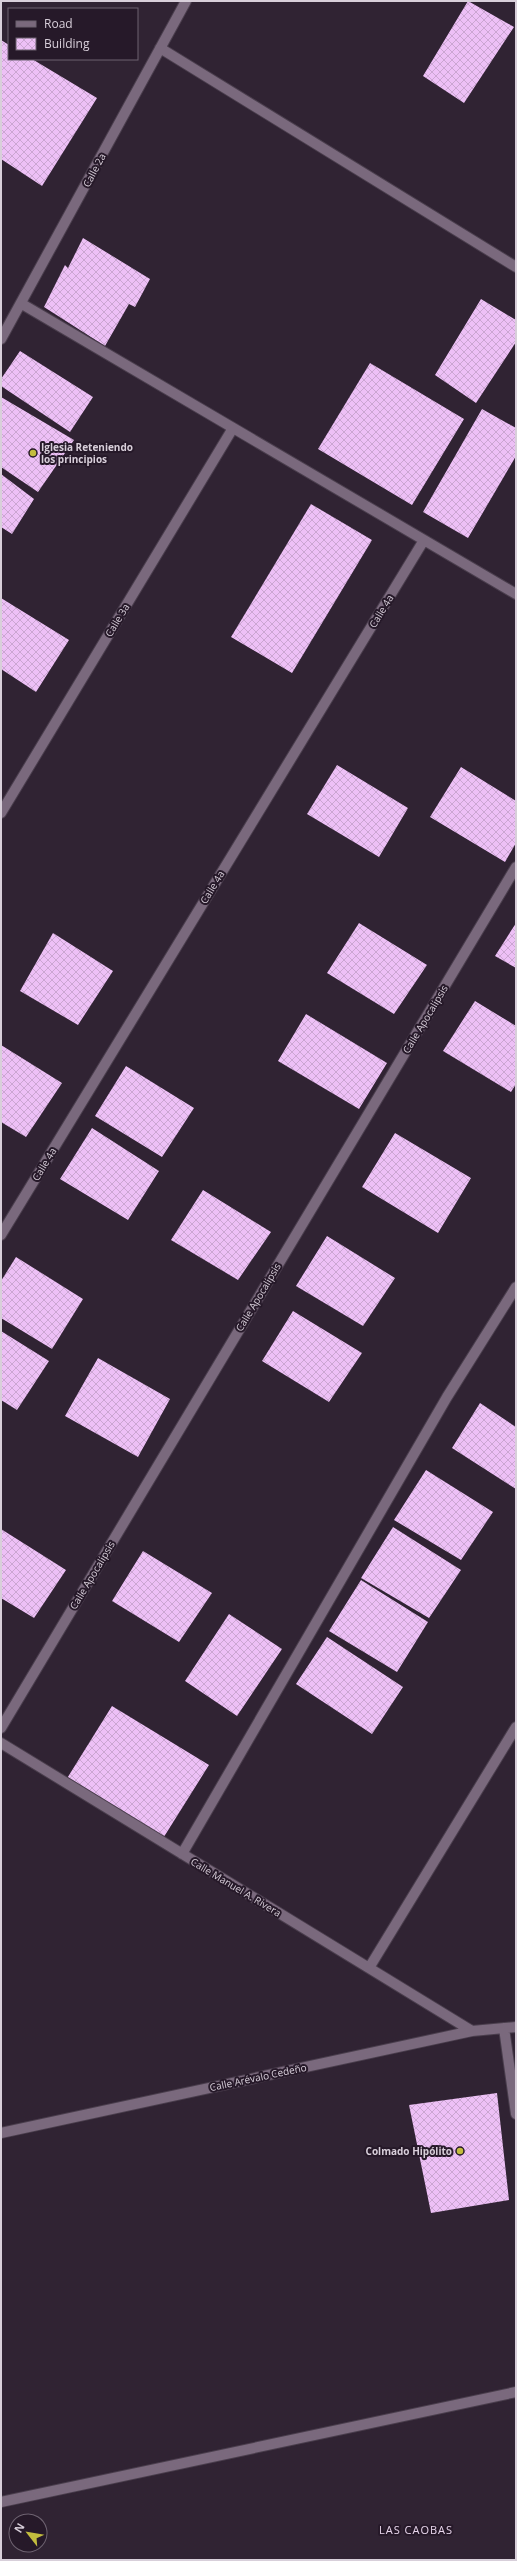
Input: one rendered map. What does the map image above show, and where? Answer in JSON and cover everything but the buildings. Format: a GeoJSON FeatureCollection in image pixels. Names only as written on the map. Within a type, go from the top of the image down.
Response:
{"type":"FeatureCollection","features":[{"type":"Feature","properties":{"kind":"street","name":"Calle 2a"},"geometry":{"type":"LineString","coordinates":[[1,339],[22,304],[186,1]]}},
{"type":"Feature","properties":{"kind":"street"},"geometry":{"type":"LineString","coordinates":[[160,48],[516,267]]}},
{"type":"Feature","properties":{"kind":"street"},"geometry":{"type":"LineString","coordinates":[[22,304],[516,594]]}},
{"type":"Feature","properties":{"kind":"street","name":"Calle 3a"},"geometry":{"type":"LineString","coordinates":[[1,813],[234,428]]}},
{"type":"Feature","properties":{"kind":"street","name":"Calle 4a"},"geometry":{"type":"LineString","coordinates":[[1,1235],[424,540]]}},
{"type":"Feature","properties":{"kind":"street","name":"Calle Apocalipsis"},"geometry":{"type":"LineString","coordinates":[[1,1728],[516,866]]}},
{"type":"Feature","properties":{"kind":"street"},"geometry":{"type":"LineString","coordinates":[[182,1854],[447,1397],[516,1287]]}},
{"type":"Feature","properties":{"kind":"street"},"geometry":{"type":"LineString","coordinates":[[368,1968],[516,1727]]}},
{"type":"Feature","properties":{"kind":"street","name":"Calle Manuel A. Rivera"},"geometry":{"type":"LineString","coordinates":[[1,1743],[472,2031]]}},
{"type":"Feature","properties":{"kind":"street","name":"Calle Arévalo Cedeño"},"geometry":{"type":"LineString","coordinates":[[1,2133],[472,2031],[516,2027]]}},
{"type":"Feature","properties":{"kind":"street"},"geometry":{"type":"LineString","coordinates":[[504,2028],[516,2114]]}},
{"type":"Feature","properties":{"kind":"street"},"geometry":{"type":"LineString","coordinates":[[1,2502],[516,2392]]}},
{"type":"Feature","properties":{"kind":"place","name":"Iglesia Reteniendo los principios"},"geometry":{"type":"Point","coordinates":[33,453]}},
{"type":"Feature","properties":{"kind":"place","name":"Colmado Hipólito"},"geometry":{"type":"Point","coordinates":[460,2151]}},
{"type":"Feature","properties":{"kind":"district","name":"LAS CAOBAS"},"geometry":{"type":"Point","coordinates":[416,2530]}}]}
